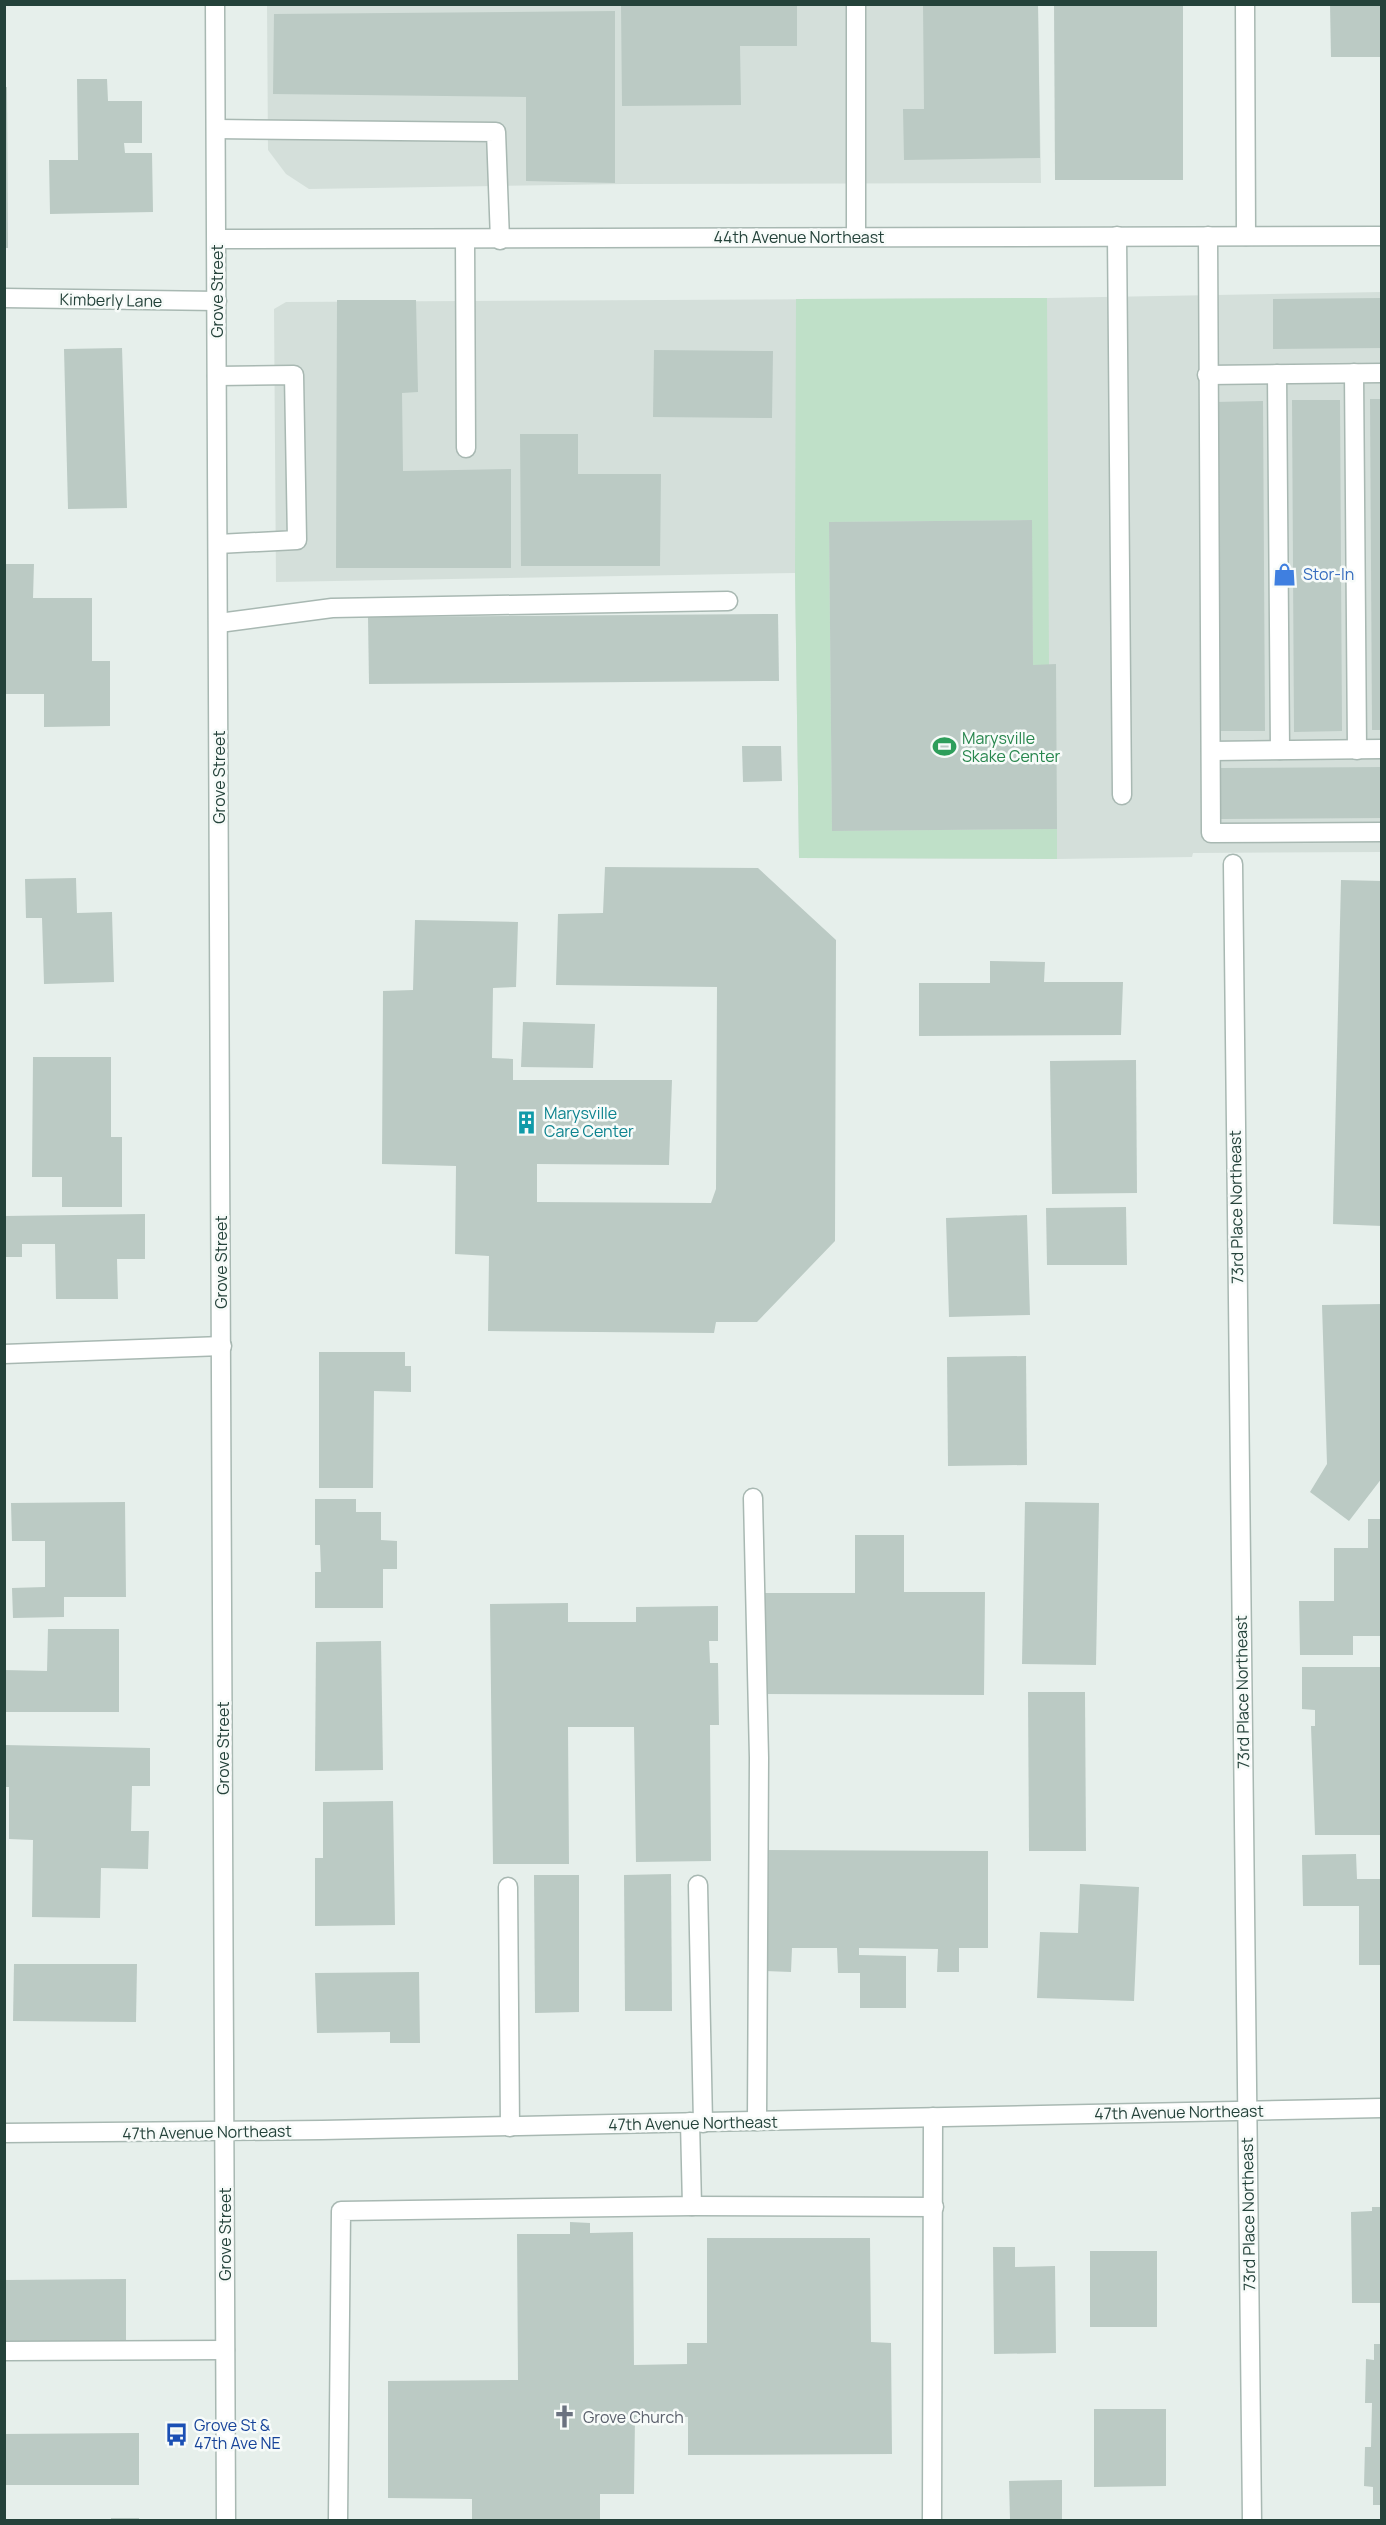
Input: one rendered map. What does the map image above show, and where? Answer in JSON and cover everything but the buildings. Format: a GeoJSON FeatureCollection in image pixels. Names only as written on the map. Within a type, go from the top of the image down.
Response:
{"type":"FeatureCollection","features":[{"type":"Feature","properties":{"kind":"street","name":"Grove Street"},"geometry":{"type":"LineString","coordinates":[[215,4],[226,2520]]}},
{"type":"Feature","properties":{"kind":"street"},"geometry":{"type":"LineString","coordinates":[[856,4],[856,237]]}},
{"type":"Feature","properties":{"kind":"street"},"geometry":{"type":"LineString","coordinates":[[1245,4],[1246,236]]}},
{"type":"Feature","properties":{"kind":"street"},"geometry":{"type":"LineString","coordinates":[[216,129],[496,132],[500,240]]}},
{"type":"Feature","properties":{"kind":"street"},"geometry":{"type":"LineString","coordinates":[[1116,236],[1122,795]]}},
{"type":"Feature","properties":{"kind":"street"},"geometry":{"type":"LineString","coordinates":[[1208,236],[1211,833],[1382,832]]}},
{"type":"Feature","properties":{"kind":"street","name":"44th Avenue Northeast"},"geometry":{"type":"LineString","coordinates":[[217,239],[1382,236]]}},
{"type":"Feature","properties":{"kind":"street"},"geometry":{"type":"LineString","coordinates":[[465,239],[466,448]]}},
{"type":"Feature","properties":{"kind":"street","name":"Kimberly Lane"},"geometry":{"type":"LineString","coordinates":[[4,298],[217,301]]}},
{"type":"Feature","properties":{"kind":"street"},"geometry":{"type":"LineString","coordinates":[[1354,373],[1357,750]]}},
{"type":"Feature","properties":{"kind":"street"},"geometry":{"type":"LineString","coordinates":[[1208,375],[1382,373]]}},
{"type":"Feature","properties":{"kind":"street"},"geometry":{"type":"LineString","coordinates":[[1277,374],[1280,750]]}},
{"type":"Feature","properties":{"kind":"street"},"geometry":{"type":"LineString","coordinates":[[217,376],[294,375],[297,540],[218,544]]}},
{"type":"Feature","properties":{"kind":"street"},"geometry":{"type":"LineString","coordinates":[[219,623],[332,608],[728,601]]}},
{"type":"Feature","properties":{"kind":"street"},"geometry":{"type":"LineString","coordinates":[[1210,751],[1382,749]]}},
{"type":"Feature","properties":{"kind":"street","name":"73rd Place Northeast"},"geometry":{"type":"LineString","coordinates":[[1233,864],[1252,2520]]}},
{"type":"Feature","properties":{"kind":"street"},"geometry":{"type":"LineString","coordinates":[[4,1354],[222,1346]]}},
{"type":"Feature","properties":{"kind":"street"},"geometry":{"type":"LineString","coordinates":[[753,1498],[759,1758],[757,2121]]}},
{"type":"Feature","properties":{"kind":"street"},"geometry":{"type":"LineString","coordinates":[[692,2206],[696,2123],[699,1885]]}},
{"type":"Feature","properties":{"kind":"street"},"geometry":{"type":"LineString","coordinates":[[508,1887],[510,2127]]}},
{"type":"Feature","properties":{"kind":"street","name":"47th Avenue Northeast"},"geometry":{"type":"LineString","coordinates":[[4,2133],[510,2127],[1382,2108]]}},
{"type":"Feature","properties":{"kind":"street"},"geometry":{"type":"LineString","coordinates":[[932,2520],[933,2117]]}},
{"type":"Feature","properties":{"kind":"street"},"geometry":{"type":"LineString","coordinates":[[338,2520],[341,2211],[692,2206],[934,2207]]}},
{"type":"Feature","properties":{"kind":"street"},"geometry":{"type":"LineString","coordinates":[[4,2351],[225,2350]]}},
{"type":"Feature","properties":{"kind":"shaded area"},"geometry":{"type":"Polygon","coordinates":[[[267,4],[1038,5],[1041,183],[623,184],[309,189],[286,174],[268,150],[267,4]]]}},
{"type":"Feature","properties":{"kind":"shaded area"},"geometry":{"type":"Polygon","coordinates":[[[1381,292],[1381,852],[1193,853],[1192,857],[1057,859],[799,858],[795,573],[276,582],[274,309],[286,302],[1047,298],[1381,292]]]}},
{"type":"Feature","properties":{"kind":"green space"},"geometry":{"type":"Polygon","coordinates":[[[1047,298],[1049,665],[1033,665],[1031,520],[829,522],[832,831],[1057,829],[1057,859],[799,858],[795,573],[796,299],[1047,298]]]}},
{"type":"Feature","properties":{"kind":"place","name":"Stor-In"},"geometry":{"type":"Point","coordinates":[1285,574]}},
{"type":"Feature","properties":{"kind":"place","name":"Marysville Skake Center"},"geometry":{"type":"Point","coordinates":[944,747]}},
{"type":"Feature","properties":{"kind":"place","name":"Marysville Care Center"},"geometry":{"type":"Point","coordinates":[526,1122]}},
{"type":"Feature","properties":{"kind":"place","name":"Grove Church"},"geometry":{"type":"Point","coordinates":[565,2417]}},
{"type":"Feature","properties":{"kind":"place","name":"Grove St & 47th Ave NE"},"geometry":{"type":"Point","coordinates":[176,2434]}}]}
